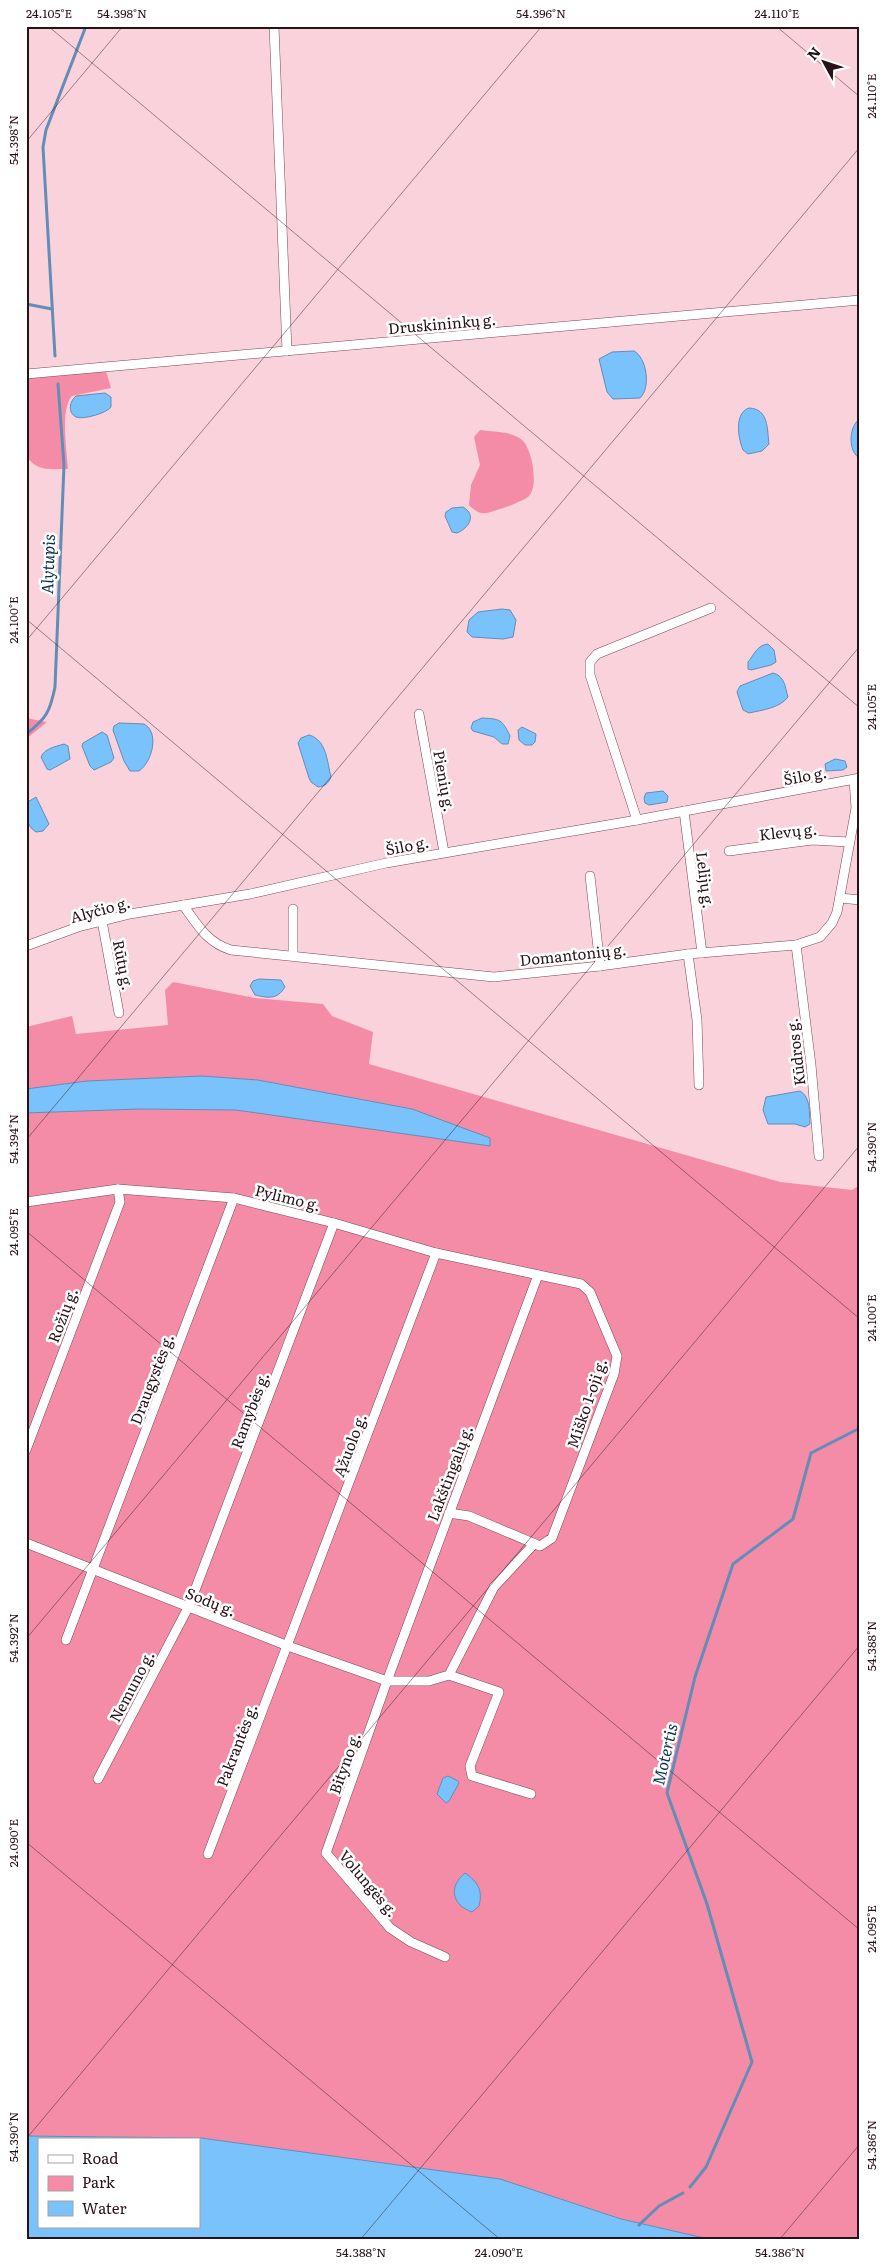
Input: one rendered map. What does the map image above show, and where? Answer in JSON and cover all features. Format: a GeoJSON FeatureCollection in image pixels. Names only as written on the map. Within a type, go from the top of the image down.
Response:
{"type":"FeatureCollection","features":[{"type":"Feature","properties":{"kind":"street"},"geometry":{"type":"LineString","coordinates":[[274,26],[286,351]]}},
{"type":"Feature","properties":{"kind":"street","name":"Druskininkų g."},"geometry":{"type":"LineString","coordinates":[[26,374],[860,300]]}},
{"type":"Feature","properties":{"kind":"street"},"geometry":{"type":"LineString","coordinates":[[637,820],[590,675],[590,662],[597,654],[711,608]]}},
{"type":"Feature","properties":{"kind":"street","name":"Pienių g."},"geometry":{"type":"LineString","coordinates":[[419,714],[444,852]]}},
{"type":"Feature","properties":{"kind":"street","name":"Šilo g."},"geometry":{"type":"LineString","coordinates":[[182,905],[250,894],[386,863],[444,852],[637,820],[857,779]]}},
{"type":"Feature","properties":{"kind":"street","name":"Domantonių g."},"geometry":{"type":"LineString","coordinates":[[182,905],[208,938],[217,946],[231,950],[494,977],[600,966],[688,954],[796,945],[820,937],[832,922],[840,898],[858,799],[857,779]]}},
{"type":"Feature","properties":{"kind":"street","name":"Lelijų g."},"geometry":{"type":"LineString","coordinates":[[684,811],[702,953]]}},
{"type":"Feature","properties":{"kind":"street","name":"Klevų g."},"geometry":{"type":"LineString","coordinates":[[729,851],[812,840],[849,842]]}},
{"type":"Feature","properties":{"kind":"street"},"geometry":{"type":"LineString","coordinates":[[590,876],[600,966]]}},
{"type":"Feature","properties":{"kind":"street"},"geometry":{"type":"LineString","coordinates":[[840,898],[860,900]]}},
{"type":"Feature","properties":{"kind":"street","name":"Alyčio g."},"geometry":{"type":"LineString","coordinates":[[26,946],[78,927],[182,905]]}},
{"type":"Feature","properties":{"kind":"street"},"geometry":{"type":"LineString","coordinates":[[293,909],[293,955]]}},
{"type":"Feature","properties":{"kind":"street","name":"Rūtų g."},"geometry":{"type":"LineString","coordinates":[[102,921],[119,1013]]}},
{"type":"Feature","properties":{"kind":"street","name":"Kūdros g."},"geometry":{"type":"LineString","coordinates":[[796,945],[811,1065],[819,1156]]}},
{"type":"Feature","properties":{"kind":"street"},"geometry":{"type":"LineString","coordinates":[[688,954],[697,1020],[699,1085]]}},
{"type":"Feature","properties":{"kind":"street","name":"Pylimo g."},"geometry":{"type":"LineString","coordinates":[[26,1202],[118,1189],[234,1198],[334,1223],[436,1253],[538,1275]]}},
{"type":"Feature","properties":{"kind":"street","name":"Rožių g."},"geometry":{"type":"LineString","coordinates":[[26,1450],[120,1202],[118,1189]]}},
{"type":"Feature","properties":{"kind":"street","name":"Draugystės g."},"geometry":{"type":"LineString","coordinates":[[66,1640],[234,1198]]}},
{"type":"Feature","properties":{"kind":"street","name":"Ramybės g."},"geometry":{"type":"LineString","coordinates":[[189,1606],[334,1223]]}},
{"type":"Feature","properties":{"kind":"street","name":"Ąžuolo g."},"geometry":{"type":"LineString","coordinates":[[288,1646],[436,1253]]}},
{"type":"Feature","properties":{"kind":"street","name":"Lakštingalų g."},"geometry":{"type":"LineString","coordinates":[[387,1681],[538,1275]]}},
{"type":"Feature","properties":{"kind":"street","name":"Miško 1-oji g."},"geometry":{"type":"LineString","coordinates":[[534,1544],[544,1545],[552,1538],[614,1374],[617,1356],[590,1292],[581,1284],[538,1275]]}},
{"type":"Feature","properties":{"kind":"street"},"geometry":{"type":"LineString","coordinates":[[449,1514],[470,1516],[534,1544],[494,1587],[449,1675],[499,1692],[470,1766],[472,1776],[531,1794]]}},
{"type":"Feature","properties":{"kind":"street","name":"Sodų g."},"geometry":{"type":"LineString","coordinates":[[26,1543],[288,1646],[387,1681],[429,1681],[449,1675]]}},
{"type":"Feature","properties":{"kind":"street","name":"Nemuno g."},"geometry":{"type":"LineString","coordinates":[[98,1779],[189,1606]]}},
{"type":"Feature","properties":{"kind":"street","name":"Pakrantės g."},"geometry":{"type":"LineString","coordinates":[[208,1854],[288,1646]]}},
{"type":"Feature","properties":{"kind":"street","name":"Bityno g."},"geometry":{"type":"LineString","coordinates":[[326,1853],[387,1681]]}},
{"type":"Feature","properties":{"kind":"street","name":"Volungės g."},"geometry":{"type":"LineString","coordinates":[[326,1853],[390,1928],[411,1942],[445,1957]]}},
{"type":"Feature","properties":{"kind":"green space"},"geometry":{"type":"Polygon","coordinates":[[[106,371],[111,388],[72,396],[68,402],[65,431],[68,469],[49,469],[34,464],[26,455],[26,378],[106,371]]]}},
{"type":"Feature","properties":{"kind":"green space"},"geometry":{"type":"Polygon","coordinates":[[[480,430],[507,433],[521,439],[525,443],[531,458],[534,476],[534,484],[529,496],[502,508],[483,513],[469,505],[471,485],[480,465],[474,437],[480,430]]]}},
{"type":"Feature","properties":{"kind":"green space"},"geometry":{"type":"Polygon","coordinates":[[[26,718],[47,722],[26,739],[26,718]]]}},
{"type":"Feature","properties":{"kind":"green space"},"geometry":{"type":"Polygon","coordinates":[[[173,982],[255,998],[323,1004],[332,1016],[373,1032],[369,1064],[780,1182],[852,1190],[860,1185],[860,2240],[713,2240],[621,2219],[500,2179],[201,2138],[26,2136],[26,1113],[139,1109],[236,1110],[490,1145],[412,1109],[258,1080],[202,1076],[87,1081],[26,1089],[26,1027],[72,1016],[76,1034],[168,1025],[165,990],[173,982]]]}},
{"type":"Feature","properties":{"kind":"water"},"geometry":{"type":"Polygon","coordinates":[[[634,351],[645,366],[646,387],[640,398],[613,399],[607,392],[599,359],[612,352],[634,351]]]}},
{"type":"Feature","properties":{"kind":"water"},"geometry":{"type":"Polygon","coordinates":[[[105,393],[111,397],[111,407],[105,412],[79,418],[71,412],[71,404],[76,396],[105,393]]]}},
{"type":"Feature","properties":{"kind":"water"},"geometry":{"type":"Polygon","coordinates":[[[749,408],[756,409],[764,416],[769,444],[762,451],[748,454],[741,445],[738,426],[741,415],[749,408]]]}},
{"type":"Feature","properties":{"kind":"water"},"geometry":{"type":"Polygon","coordinates":[[[860,419],[860,457],[858,457],[853,449],[851,438],[854,426],[860,419]]]}},
{"type":"Feature","properties":{"kind":"water"},"geometry":{"type":"Polygon","coordinates":[[[463,507],[470,514],[470,521],[461,531],[457,533],[452,532],[445,516],[446,512],[452,508],[463,507]]]}},
{"type":"Feature","properties":{"kind":"water"},"geometry":{"type":"Polygon","coordinates":[[[510,610],[516,620],[513,637],[503,639],[472,637],[467,632],[469,620],[478,612],[510,610]]]}},
{"type":"Feature","properties":{"kind":"water"},"geometry":{"type":"Polygon","coordinates":[[[768,644],[774,650],[776,662],[751,670],[748,669],[748,662],[756,651],[761,646],[768,644]]]}},
{"type":"Feature","properties":{"kind":"water"},"geometry":{"type":"Polygon","coordinates":[[[773,673],[782,679],[785,686],[788,697],[785,701],[770,708],[749,713],[743,710],[737,692],[740,686],[773,673]]]}},
{"type":"Feature","properties":{"kind":"water"},"geometry":{"type":"Polygon","coordinates":[[[482,718],[500,721],[505,726],[510,736],[508,744],[502,744],[494,737],[473,731],[471,728],[473,722],[482,718]]]}},
{"type":"Feature","properties":{"kind":"water"},"geometry":{"type":"Polygon","coordinates":[[[119,723],[144,724],[152,734],[151,755],[144,767],[139,771],[130,771],[124,761],[113,730],[114,726],[119,723]]]}},
{"type":"Feature","properties":{"kind":"water"},"geometry":{"type":"Polygon","coordinates":[[[522,727],[536,734],[535,742],[532,745],[525,745],[519,740],[518,730],[522,727]]]}},
{"type":"Feature","properties":{"kind":"water"},"geometry":{"type":"Polygon","coordinates":[[[102,732],[107,735],[114,758],[111,762],[94,770],[90,766],[82,746],[83,743],[102,732]]]}},
{"type":"Feature","properties":{"kind":"water"},"geometry":{"type":"Polygon","coordinates":[[[309,735],[315,738],[323,747],[327,758],[331,777],[327,783],[320,787],[311,782],[309,778],[298,743],[301,738],[309,735]]]}},
{"type":"Feature","properties":{"kind":"water"},"geometry":{"type":"Polygon","coordinates":[[[64,744],[68,746],[70,759],[50,770],[47,769],[41,757],[43,754],[51,748],[64,744]]]}},
{"type":"Feature","properties":{"kind":"water"},"geometry":{"type":"Polygon","coordinates":[[[835,759],[845,761],[847,767],[843,770],[826,771],[825,764],[835,759]]]}},
{"type":"Feature","properties":{"kind":"water"},"geometry":{"type":"Polygon","coordinates":[[[663,791],[668,796],[667,802],[649,805],[645,803],[646,793],[663,791]]]}},
{"type":"Feature","properties":{"kind":"water"},"geometry":{"type":"Polygon","coordinates":[[[36,797],[49,824],[43,831],[36,832],[28,823],[26,803],[36,797]]]}},
{"type":"Feature","properties":{"kind":"water"},"geometry":{"type":"Polygon","coordinates":[[[259,979],[281,980],[285,987],[279,994],[272,997],[255,995],[250,986],[253,981],[259,979]]]}},
{"type":"Feature","properties":{"kind":"water"},"geometry":{"type":"Polygon","coordinates":[[[202,1076],[258,1080],[412,1109],[490,1138],[490,1146],[236,1110],[139,1109],[26,1113],[26,1089],[87,1081],[202,1076]]]}},
{"type":"Feature","properties":{"kind":"water"},"geometry":{"type":"Polygon","coordinates":[[[800,1091],[808,1101],[810,1124],[805,1127],[795,1124],[768,1124],[763,1110],[766,1097],[800,1091]]]}},
{"type":"Feature","properties":{"kind":"water"},"geometry":{"type":"Polygon","coordinates":[[[448,1776],[459,1783],[446,1803],[437,1794],[443,1778],[448,1776]]]}},
{"type":"Feature","properties":{"kind":"water"},"geometry":{"type":"Polygon","coordinates":[[[465,1873],[476,1883],[480,1891],[479,1906],[472,1912],[460,1905],[454,1890],[456,1884],[465,1873]]]}},
{"type":"Feature","properties":{"kind":"water"},"geometry":{"type":"Polygon","coordinates":[[[26,2136],[201,2138],[500,2179],[621,2219],[713,2240],[26,2240],[26,2136]]]}},
{"type":"Feature","properties":{"kind":"waterway","name":"Alytupis"},"geometry":{"type":"LineString","coordinates":[[55,356],[43,147],[46,130],[86,26]]}},
{"type":"Feature","properties":{"kind":"waterway"},"geometry":{"type":"LineString","coordinates":[[26,304],[52,309]]}},
{"type":"Feature","properties":{"kind":"waterway","name":"Alytupis"},"geometry":{"type":"LineString","coordinates":[[26,734],[43,719],[49,709],[55,687],[64,465],[58,384]]}},
{"type":"Feature","properties":{"kind":"waterway","name":"Motertis"},"geometry":{"type":"LineString","coordinates":[[690,2187],[706,2167],[752,2062],[707,1904],[667,1793],[695,1677],[733,1564],[793,1519],[811,1453],[860,1428]]}},
{"type":"Feature","properties":{"kind":"waterway","name":"Motertis"},"geometry":{"type":"LineString","coordinates":[[639,2225],[659,2206],[683,2193]]}}]}
